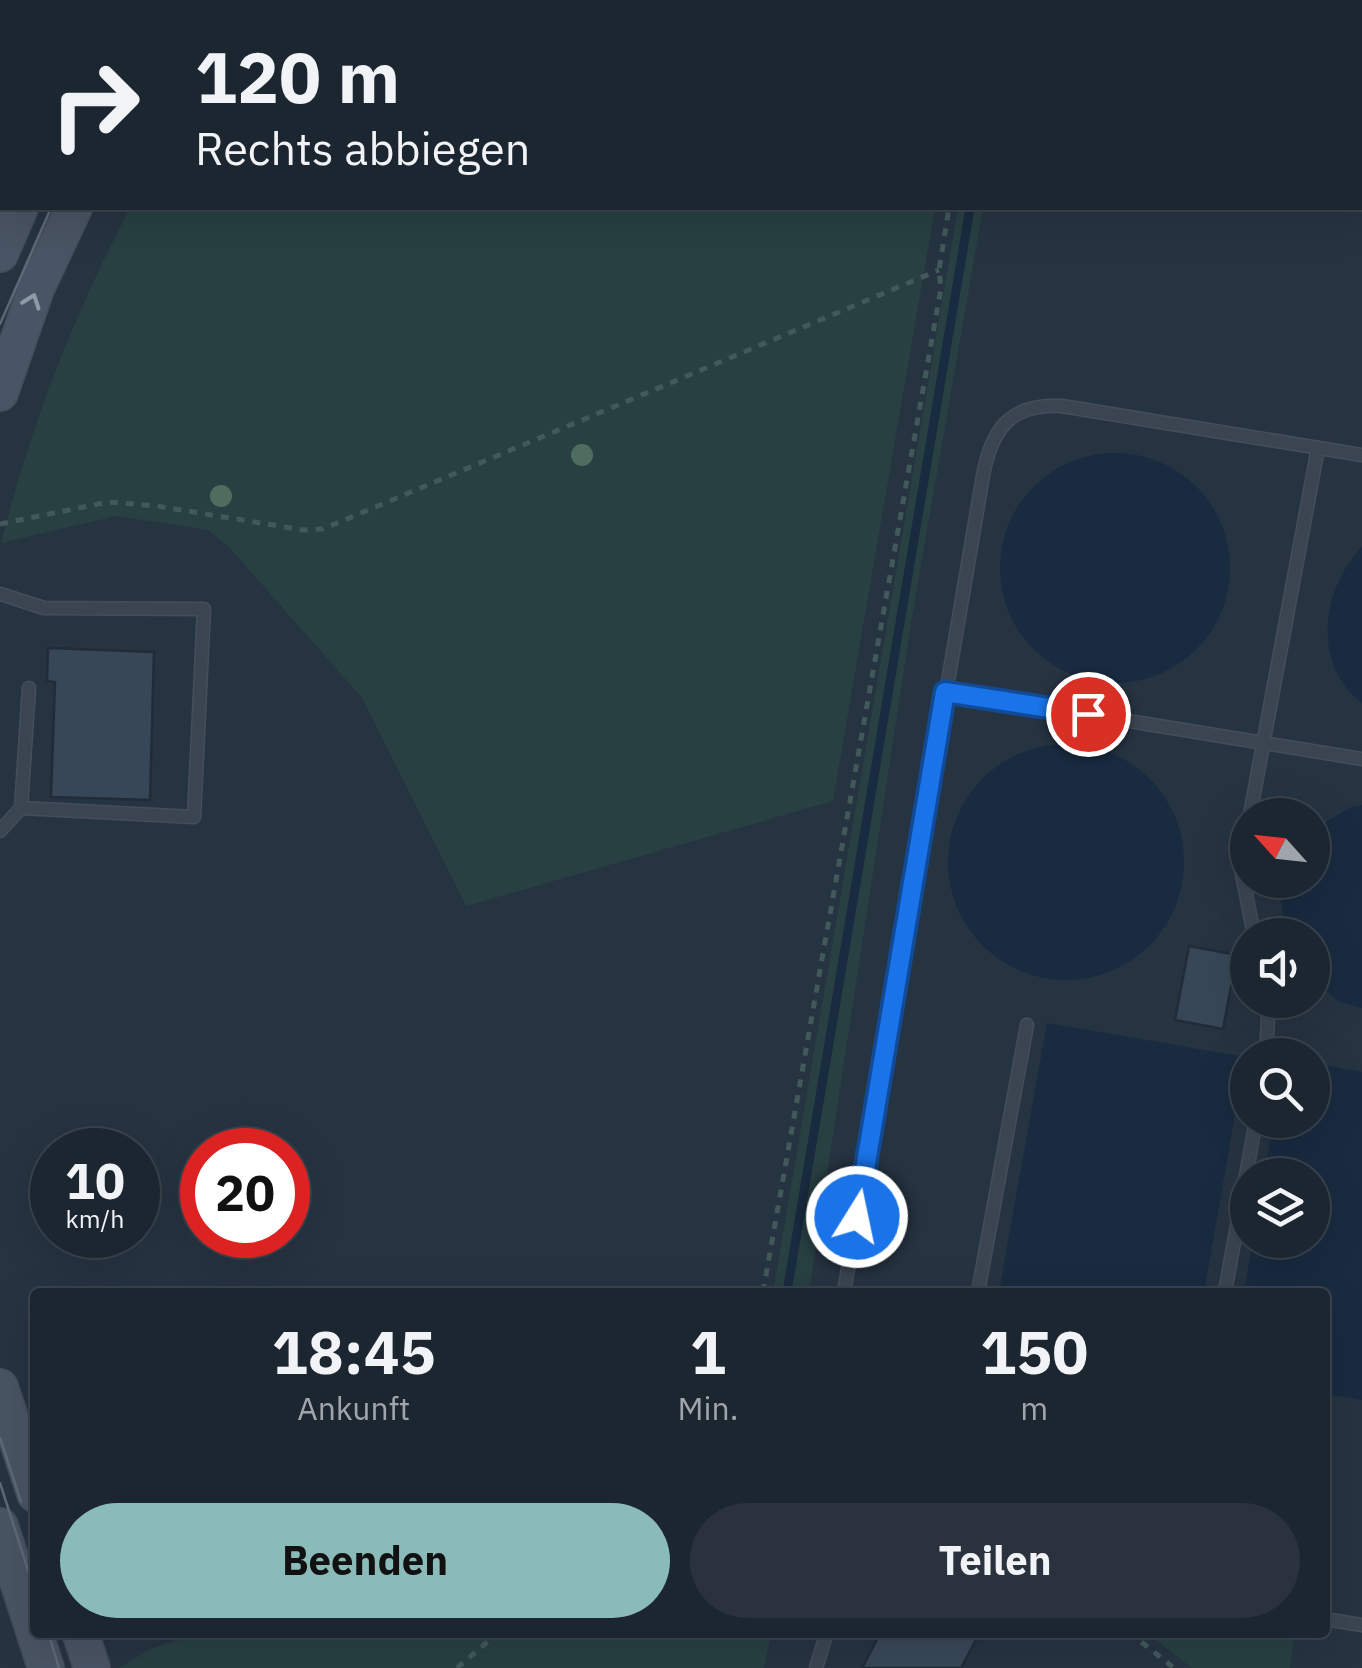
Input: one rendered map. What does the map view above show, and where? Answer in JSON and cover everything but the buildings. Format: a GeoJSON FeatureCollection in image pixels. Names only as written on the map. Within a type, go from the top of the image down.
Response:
{"type":"FeatureCollection","features":[{"type":"Feature","properties":{"kind":"main road"},"geometry":{"type":"LineString","coordinates":[[0,254],[19,210]]}},
{"type":"Feature","properties":{"kind":"main road"},"geometry":{"type":"LineString","coordinates":[[0,394],[36,289],[73,210]]}},
{"type":"Feature","properties":{"kind":"main road"},"geometry":{"type":"LineString","coordinates":[[0,1387],[30,1479]]}},
{"type":"Feature","properties":{"kind":"main road"},"geometry":{"type":"LineString","coordinates":[[0,1526],[30,1619]]}},
{"type":"Feature","properties":{"kind":"main road"},"geometry":{"type":"LineString","coordinates":[[36,1638],[46,1668]]}},
{"type":"Feature","properties":{"kind":"main road"},"geometry":{"type":"LineString","coordinates":[[82,1638],[92,1668]]}},
{"type":"Feature","properties":{"kind":"lane"},"geometry":{"type":"LineString","coordinates":[[845,1288],[988,453],[999,431],[1017,413],[1038,405],[1062,406],[1362,455]]}},
{"type":"Feature","properties":{"kind":"lane"},"geometry":{"type":"LineString","coordinates":[[1254,798],[1318,448]]}},
{"type":"Feature","properties":{"kind":"lane"},"geometry":{"type":"LineString","coordinates":[[0,594],[44,608],[204,609],[194,818],[21,808]]}},
{"type":"Feature","properties":{"kind":"lane"},"geometry":{"type":"LineString","coordinates":[[0,832],[21,808],[29,688]]}},
{"type":"Feature","properties":{"kind":"lane"},"geometry":{"type":"LineString","coordinates":[[945,692],[1362,759]]}},
{"type":"Feature","properties":{"kind":"lane"},"geometry":{"type":"LineString","coordinates":[[979,1288],[1026,1024]]}},
{"type":"Feature","properties":{"kind":"lane"},"geometry":{"type":"LineString","coordinates":[[1226,1288],[1253,1138]]}},
{"type":"Feature","properties":{"kind":"lane"},"geometry":{"type":"LineString","coordinates":[[1330,1620],[1362,1626]]}},
{"type":"Feature","properties":{"kind":"lane"},"geometry":{"type":"LineString","coordinates":[[816,1668],[825,1638]]}},
{"type":"Feature","properties":{"kind":"path"},"geometry":{"type":"LineString","coordinates":[[764,1288],[942,288],[939,270],[950,210]]}},
{"type":"Feature","properties":{"kind":"path"},"geometry":{"type":"LineString","coordinates":[[0,524],[108,502],[157,506],[303,530],[323,529],[939,270]]}},
{"type":"Feature","properties":{"kind":"path"},"geometry":{"type":"LineString","coordinates":[[458,1668],[492,1638]]}},
{"type":"Feature","properties":{"kind":"path"},"geometry":{"type":"LineString","coordinates":[[1136,1638],[1174,1668]]}},
{"type":"Feature","properties":{"kind":"green space"},"geometry":{"type":"Polygon","coordinates":[[[129,210],[935,210],[833,801],[466,906],[362,698],[228,546],[208,530],[116,516],[1,543],[55,371],[129,210]]]}},
{"type":"Feature","properties":{"kind":"green space"},"geometry":{"type":"Polygon","coordinates":[[[958,210],[983,210],[912,617],[810,1288],[774,1288],[958,210]]]}},
{"type":"Feature","properties":{"kind":"green space"},"geometry":{"type":"Polygon","coordinates":[[[185,1638],[770,1638],[764,1668],[119,1668],[150,1649],[185,1638]]]}},
{"type":"Feature","properties":{"kind":"green space"},"geometry":{"type":"Polygon","coordinates":[[[1153,1638],[1294,1638],[1290,1668],[1192,1668],[1153,1638]]]}},
{"type":"Feature","properties":{"kind":"water"},"geometry":{"type":"Polygon","coordinates":[[[1115,453],[1159,462],[1196,487],[1221,524],[1230,568],[1221,612],[1196,649],[1159,674],[1115,683],[1071,674],[1034,649],[1009,612],[1000,568],[1009,524],[1034,487],[1071,462],[1115,453]]]}},
{"type":"Feature","properties":{"kind":"water"},"geometry":{"type":"Polygon","coordinates":[[[1362,547],[1362,703],[1335,668],[1328,626],[1338,583],[1362,547]]]}},
{"type":"Feature","properties":{"kind":"water"},"geometry":{"type":"Polygon","coordinates":[[[1066,744],[1111,753],[1149,779],[1175,817],[1184,862],[1175,907],[1149,945],[1111,971],[1066,980],[1021,971],[983,945],[957,907],[948,862],[957,817],[983,779],[1021,753],[1066,744]]]}},
{"type":"Feature","properties":{"kind":"water"},"geometry":{"type":"Polygon","coordinates":[[[1362,805],[1362,1008],[1340,1002],[1330,994],[1330,918],[1284,918],[1281,900],[1330,898],[1330,820],[1362,805]]]}},
{"type":"Feature","properties":{"kind":"water"},"geometry":{"type":"Polygon","coordinates":[[[1047,1023],[1230,1054],[1231,1138],[1205,1288],[1000,1288],[1047,1023]]]}},
{"type":"Feature","properties":{"kind":"water"},"geometry":{"type":"Polygon","coordinates":[[[1330,1066],[1362,1072],[1362,1400],[1330,1395],[1330,1288],[1245,1288],[1250,1258],[1330,1258],[1330,1158],[1267,1158],[1271,1138],[1330,1138],[1330,1066]]]}},
{"type":"Feature","properties":{"kind":"waterway"},"geometry":{"type":"LineString","coordinates":[[788,1288],[970,210]]}},
{"type":"Feature","properties":{"kind":"tram line"},"geometry":{"type":"LineString","coordinates":[[0,324],[50,210]]}},
{"type":"Feature","properties":{"kind":"tram line"},"geometry":{"type":"LineString","coordinates":[[0,1438],[21,1502]]}},
{"type":"Feature","properties":{"kind":"tram line"},"geometry":{"type":"LineString","coordinates":[[0,1483],[30,1576]]}},
{"type":"Feature","properties":{"kind":"tram line"},"geometry":{"type":"LineString","coordinates":[[50,1638],[59,1668]]}},
{"type":"Feature","properties":{"kind":"route"},"geometry":{"type":"LineString","coordinates":[[857,1217],[945,692],[1088,714]]}}]}
